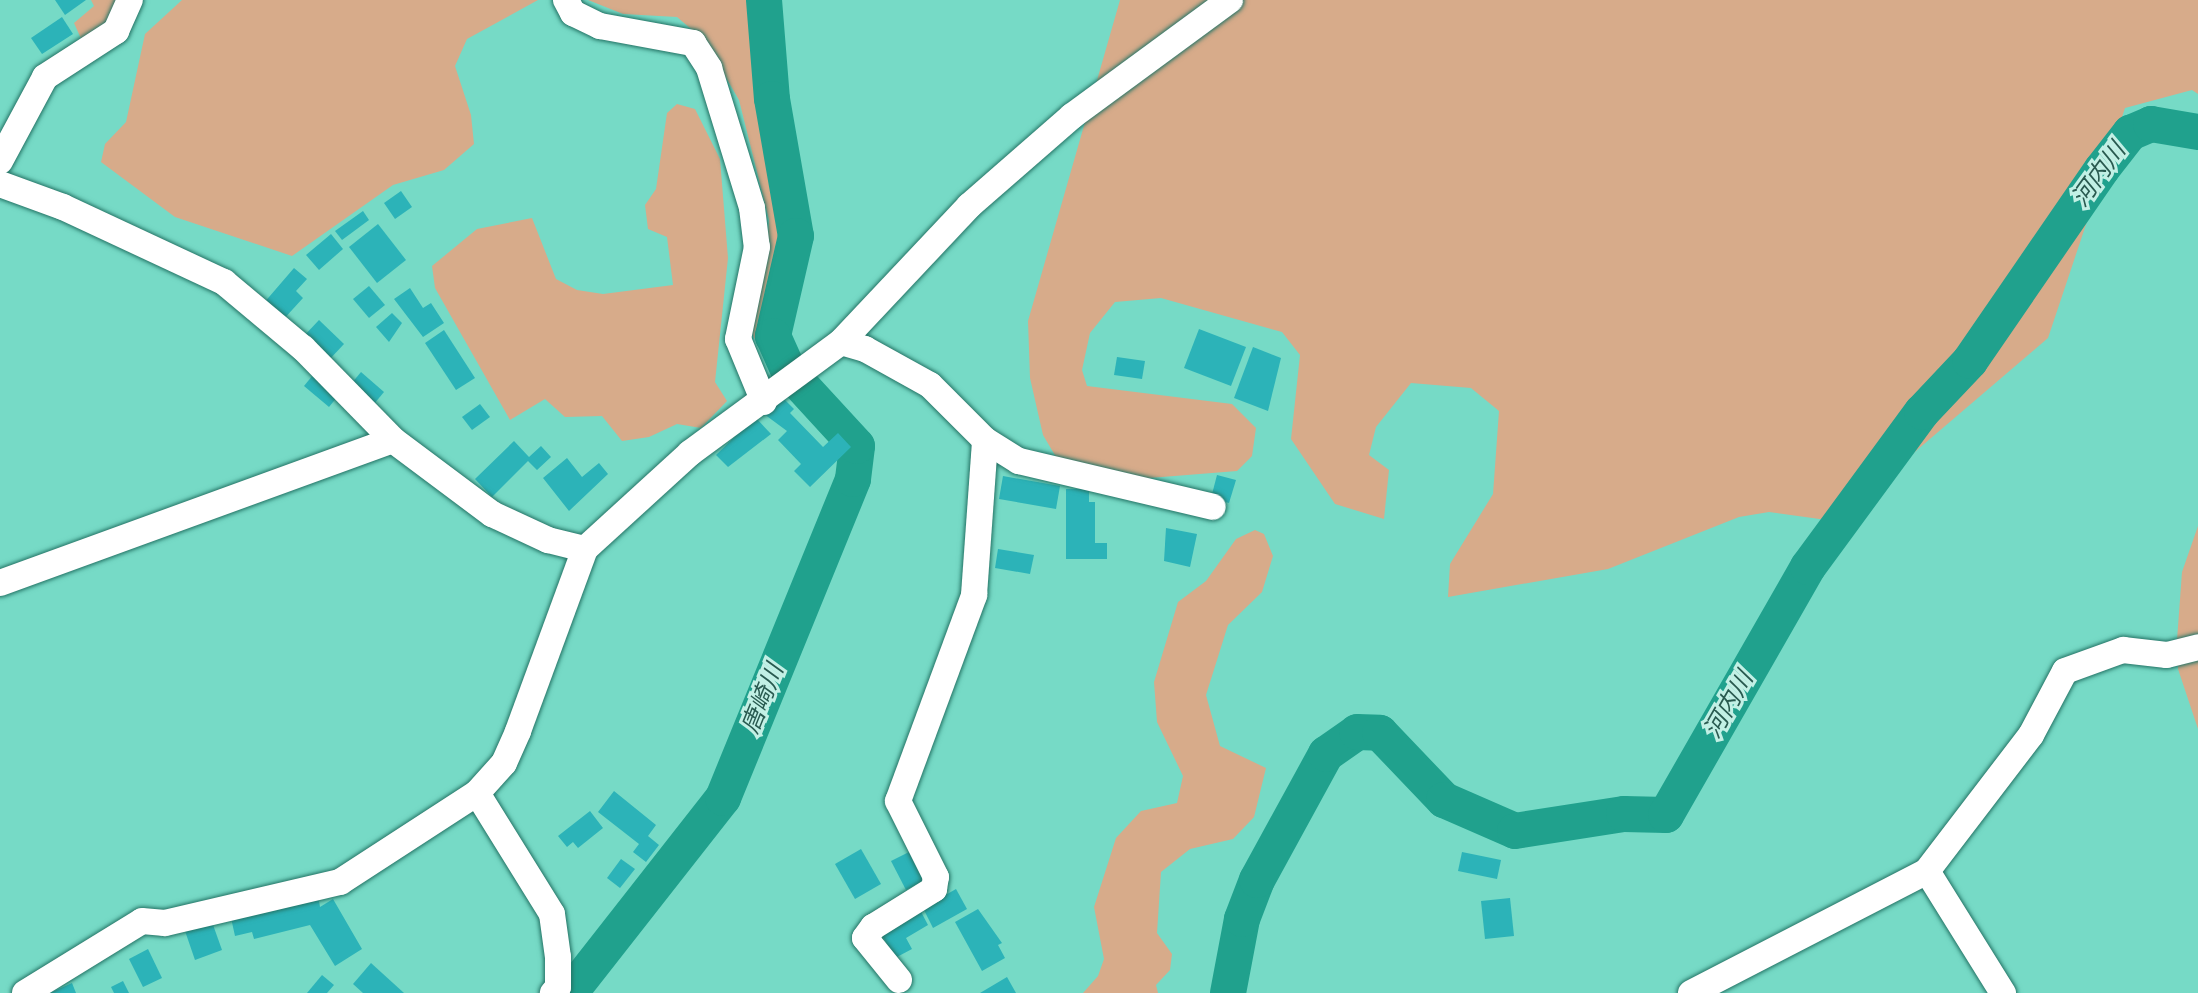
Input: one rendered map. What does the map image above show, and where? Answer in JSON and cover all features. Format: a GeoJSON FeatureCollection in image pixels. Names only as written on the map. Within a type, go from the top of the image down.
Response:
{"type":"FeatureCollection","features":[{"type":"Feature","properties":{"kind":"street"},"geometry":{"type":"LineString","coordinates":[[0,161],[45,77],[116,31],[130,0]]}},
{"type":"Feature","properties":{"kind":"street"},"geometry":{"type":"LineString","coordinates":[[566,0],[573,13],[600,26],[693,43],[709,68],[752,208],[757,247],[738,339],[764,402]]}},
{"type":"Feature","properties":{"kind":"street"},"geometry":{"type":"LineString","coordinates":[[25,993],[142,921],[165,923],[340,882],[477,793],[504,763],[585,549],[690,453],[764,402],[841,342],[969,206],[1072,116],[1230,0]]}},
{"type":"Feature","properties":{"kind":"street"},"geometry":{"type":"LineString","coordinates":[[0,184],[63,207],[224,282],[303,348],[393,440],[492,514],[548,540],[585,549]]}},
{"type":"Feature","properties":{"kind":"street"},"geometry":{"type":"LineString","coordinates":[[841,342],[865,349],[930,385],[985,440],[1019,461],[1213,507]]}},
{"type":"Feature","properties":{"kind":"street"},"geometry":{"type":"LineString","coordinates":[[0,583],[393,440]]}},
{"type":"Feature","properties":{"kind":"street"},"geometry":{"type":"LineString","coordinates":[[899,980],[865,938],[873,927],[934,889],[936,877],[898,801],[974,595],[985,440]]}},
{"type":"Feature","properties":{"kind":"street"},"geometry":{"type":"LineString","coordinates":[[1691,993],[1927,871],[2031,735],[2065,671],[2123,650],[2167,655],[2198,647]]}},
{"type":"Feature","properties":{"kind":"street"},"geometry":{"type":"LineString","coordinates":[[477,793],[552,914],[558,957],[558,987],[553,993]]}},
{"type":"Feature","properties":{"kind":"street"},"geometry":{"type":"LineString","coordinates":[[1927,871],[2003,993]]}},
{"type":"Feature","properties":{"kind":"shaded area"},"geometry":{"type":"Polygon","coordinates":[[[91,0],[123,0],[120,10],[83,43],[74,23],[94,6],[91,0]]]}},
{"type":"Feature","properties":{"kind":"shaded area"},"geometry":{"type":"Polygon","coordinates":[[[182,0],[538,0],[467,39],[455,66],[471,115],[474,144],[444,170],[393,185],[292,256],[175,217],[101,162],[105,144],[126,122],[145,34],[182,0]]]}},
{"type":"Feature","properties":{"kind":"shaded area"},"geometry":{"type":"Polygon","coordinates":[[[588,0],[760,0],[767,95],[790,231],[764,342],[757,343],[750,330],[766,262],[769,220],[739,100],[704,40],[677,17],[623,14],[588,0]]]}},
{"type":"Feature","properties":{"kind":"shaded area"},"geometry":{"type":"Polygon","coordinates":[[[1120,0],[2198,0],[2198,94],[2192,90],[2125,108],[2048,338],[1834,521],[1769,512],[1739,517],[1608,569],[1448,597],[1450,564],[1493,494],[1499,411],[1471,388],[1411,383],[1376,427],[1369,455],[1389,470],[1384,519],[1335,504],[1291,439],[1300,355],[1282,332],[1161,298],[1115,302],[1090,333],[1082,370],[1087,386],[1232,404],[1256,428],[1252,456],[1237,471],[1137,479],[1056,457],[1043,435],[1030,378],[1028,321],[1120,0]]]}},
{"type":"Feature","properties":{"kind":"shaded area"},"geometry":{"type":"Polygon","coordinates":[[[677,104],[695,109],[720,159],[728,258],[715,382],[727,401],[701,428],[677,424],[649,437],[622,441],[602,416],[565,417],[545,399],[510,420],[435,288],[432,266],[477,229],[532,218],[556,279],[577,290],[603,294],[673,285],[667,237],[648,229],[645,205],[656,189],[667,113],[677,104]]]}},
{"type":"Feature","properties":{"kind":"shaded area"},"geometry":{"type":"Polygon","coordinates":[[[2198,526],[2198,729],[2178,669],[2177,640],[2182,572],[2198,526]]]}},
{"type":"Feature","properties":{"kind":"shaded area"},"geometry":{"type":"Polygon","coordinates":[[[1255,530],[1264,534],[1273,556],[1262,592],[1228,625],[1206,695],[1220,746],[1266,768],[1254,817],[1233,839],[1190,849],[1161,872],[1157,933],[1172,954],[1170,970],[1156,985],[1158,993],[1083,993],[1098,976],[1104,959],[1094,907],[1116,838],[1141,811],[1177,803],[1183,776],[1157,722],[1154,682],[1178,602],[1206,581],[1236,539],[1255,530]]]}},
{"type":"Feature","properties":{"kind":"building"},"geometry":{"type":"Polygon","coordinates":[[[55,0],[86,0],[65,15],[55,0]]]}},
{"type":"Feature","properties":{"kind":"building"},"geometry":{"type":"Polygon","coordinates":[[[62,17],[73,34],[42,54],[31,38],[62,17]]]}},
{"type":"Feature","properties":{"kind":"building"},"geometry":{"type":"Polygon","coordinates":[[[401,191],[412,207],[395,219],[384,203],[401,191]]]}},
{"type":"Feature","properties":{"kind":"building"},"geometry":{"type":"Polygon","coordinates":[[[363,211],[369,220],[342,240],[335,231],[363,211]]]}},
{"type":"Feature","properties":{"kind":"building"},"geometry":{"type":"Polygon","coordinates":[[[378,224],[406,260],[377,283],[349,247],[378,224]]]}},
{"type":"Feature","properties":{"kind":"building"},"geometry":{"type":"Polygon","coordinates":[[[331,234],[343,249],[319,270],[306,255],[331,234]]]}},
{"type":"Feature","properties":{"kind":"building"},"geometry":{"type":"Polygon","coordinates":[[[294,268],[307,279],[296,291],[303,298],[282,321],[263,304],[294,268]]]}},
{"type":"Feature","properties":{"kind":"building"},"geometry":{"type":"Polygon","coordinates":[[[369,286],[385,305],[369,318],[353,299],[369,286]]]}},
{"type":"Feature","properties":{"kind":"building"},"geometry":{"type":"Polygon","coordinates":[[[410,288],[423,308],[431,303],[444,323],[423,337],[394,299],[410,288]]]}},
{"type":"Feature","properties":{"kind":"building"},"geometry":{"type":"Polygon","coordinates":[[[392,313],[402,323],[389,342],[376,327],[392,313]]]}},
{"type":"Feature","properties":{"kind":"building"},"geometry":{"type":"Polygon","coordinates":[[[319,320],[344,344],[328,361],[303,337],[319,320]]]}},
{"type":"Feature","properties":{"kind":"building"},"geometry":{"type":"Polygon","coordinates":[[[1199,329],[1246,347],[1231,386],[1184,368],[1199,329]]]}},
{"type":"Feature","properties":{"kind":"building"},"geometry":{"type":"Polygon","coordinates":[[[444,330],[475,378],[456,390],[425,343],[444,330]]]}},
{"type":"Feature","properties":{"kind":"building"},"geometry":{"type":"Polygon","coordinates":[[[1253,347],[1281,358],[1268,411],[1234,398],[1253,347]]]}},
{"type":"Feature","properties":{"kind":"building"},"geometry":{"type":"Polygon","coordinates":[[[1117,357],[1145,361],[1142,379],[1114,375],[1117,357]]]}},
{"type":"Feature","properties":{"kind":"building"},"geometry":{"type":"Polygon","coordinates":[[[361,372],[384,392],[374,404],[351,384],[361,372]]]}},
{"type":"Feature","properties":{"kind":"building"},"geometry":{"type":"Polygon","coordinates":[[[313,375],[338,396],[329,407],[304,386],[313,375]]]}},
{"type":"Feature","properties":{"kind":"building"},"geometry":{"type":"Polygon","coordinates":[[[782,397],[794,409],[790,413],[823,447],[838,433],[851,447],[810,487],[794,471],[801,464],[778,440],[787,431],[764,414],[782,397]]]}},
{"type":"Feature","properties":{"kind":"building"},"geometry":{"type":"Polygon","coordinates":[[[480,404],[490,417],[472,430],[462,417],[480,404]]]}},
{"type":"Feature","properties":{"kind":"building"},"geometry":{"type":"Polygon","coordinates":[[[755,417],[771,434],[728,467],[716,455],[755,417]]]}},
{"type":"Feature","properties":{"kind":"building"},"geometry":{"type":"Polygon","coordinates":[[[514,441],[529,457],[541,446],[551,457],[537,470],[528,461],[492,497],[475,479],[514,441]]]}},
{"type":"Feature","properties":{"kind":"building"},"geometry":{"type":"Polygon","coordinates":[[[567,458],[582,477],[599,463],[608,474],[569,511],[543,478],[567,458]]]}},
{"type":"Feature","properties":{"kind":"building"},"geometry":{"type":"Polygon","coordinates":[[[1217,475],[1236,480],[1229,503],[1211,498],[1217,475]]]}},
{"type":"Feature","properties":{"kind":"building"},"geometry":{"type":"Polygon","coordinates":[[[1003,476],[1060,486],[1056,509],[999,499],[1003,476]]]}},
{"type":"Feature","properties":{"kind":"building"},"geometry":{"type":"Polygon","coordinates":[[[1066,489],[1089,489],[1089,502],[1095,502],[1095,543],[1107,543],[1107,559],[1066,559],[1066,489]]]}},
{"type":"Feature","properties":{"kind":"building"},"geometry":{"type":"Polygon","coordinates":[[[1166,528],[1197,534],[1190,567],[1164,561],[1166,528]]]}},
{"type":"Feature","properties":{"kind":"building"},"geometry":{"type":"Polygon","coordinates":[[[998,549],[1034,555],[1030,574],[995,568],[998,549]]]}},
{"type":"Feature","properties":{"kind":"building"},"geometry":{"type":"Polygon","coordinates":[[[614,791],[656,825],[648,836],[659,845],[646,862],[633,852],[639,844],[598,812],[614,791]]]}},
{"type":"Feature","properties":{"kind":"building"},"geometry":{"type":"Polygon","coordinates":[[[590,811],[603,828],[578,848],[573,842],[567,847],[558,836],[590,811]]]}},
{"type":"Feature","properties":{"kind":"building"},"geometry":{"type":"Polygon","coordinates":[[[861,849],[881,884],[855,899],[835,864],[861,849]]]}},
{"type":"Feature","properties":{"kind":"building"},"geometry":{"type":"Polygon","coordinates":[[[913,850],[928,878],[906,890],[891,861],[913,850]]]}},
{"type":"Feature","properties":{"kind":"building"},"geometry":{"type":"Polygon","coordinates":[[[1462,852],[1501,860],[1497,879],[1458,871],[1462,852]]]}},
{"type":"Feature","properties":{"kind":"building"},"geometry":{"type":"Polygon","coordinates":[[[621,859],[635,869],[620,888],[607,878],[621,859]]]}},
{"type":"Feature","properties":{"kind":"building"},"geometry":{"type":"Polygon","coordinates":[[[956,889],[967,909],[933,928],[923,908],[956,889]]]}},
{"type":"Feature","properties":{"kind":"building"},"geometry":{"type":"Polygon","coordinates":[[[318,895],[320,907],[333,899],[362,949],[335,966],[310,925],[254,939],[252,932],[235,936],[231,918],[318,895]]]}},
{"type":"Feature","properties":{"kind":"building"},"geometry":{"type":"Polygon","coordinates":[[[1510,898],[1514,936],[1485,939],[1481,901],[1510,898]]]}},
{"type":"Feature","properties":{"kind":"building"},"geometry":{"type":"Polygon","coordinates":[[[919,908],[928,925],[906,938],[912,949],[895,958],[882,935],[919,908]]]}},
{"type":"Feature","properties":{"kind":"building"},"geometry":{"type":"Polygon","coordinates":[[[978,909],[1002,943],[998,945],[1005,958],[982,971],[955,922],[978,909]]]}},
{"type":"Feature","properties":{"kind":"building"},"geometry":{"type":"Polygon","coordinates":[[[212,922],[222,950],[195,960],[185,931],[212,922]]]}},
{"type":"Feature","properties":{"kind":"building"},"geometry":{"type":"Polygon","coordinates":[[[148,949],[162,978],[143,987],[129,959],[148,949]]]}},
{"type":"Feature","properties":{"kind":"building"},"geometry":{"type":"Polygon","coordinates":[[[371,963],[404,993],[363,993],[353,984],[371,963]]]}},
{"type":"Feature","properties":{"kind":"building"},"geometry":{"type":"Polygon","coordinates":[[[322,975],[334,985],[327,993],[307,993],[322,975]]]}},
{"type":"Feature","properties":{"kind":"building"},"geometry":{"type":"Polygon","coordinates":[[[1007,977],[1016,993],[980,993],[1007,977]]]}},
{"type":"Feature","properties":{"kind":"building"},"geometry":{"type":"Polygon","coordinates":[[[123,981],[129,993],[114,993],[111,987],[123,981]]]}},
{"type":"Feature","properties":{"kind":"building"},"geometry":{"type":"Polygon","coordinates":[[[72,983],[76,993],[50,993],[72,983]]]}},
{"type":"Feature","properties":{"kind":"waterway","name":"唐崎川"},"geometry":{"type":"LineString","coordinates":[[764,0],[772,99],[796,236],[773,336],[790,374]]}},
{"type":"Feature","properties":{"kind":"waterway","name":"河内川"},"geometry":{"type":"LineString","coordinates":[[1228,993],[1242,919],[1257,880],[1326,754],[1357,732],[1380,733],[1444,800],[1515,831],[1624,814],[1666,815],[1808,567],[1922,412],[1970,361],[2130,133],[2151,124],[2198,132]]}},
{"type":"Feature","properties":{"kind":"waterway","name":"唐崎川"},"geometry":{"type":"LineString","coordinates":[[570,993],[723,798],[853,479],[857,446],[800,384]]}}]}
